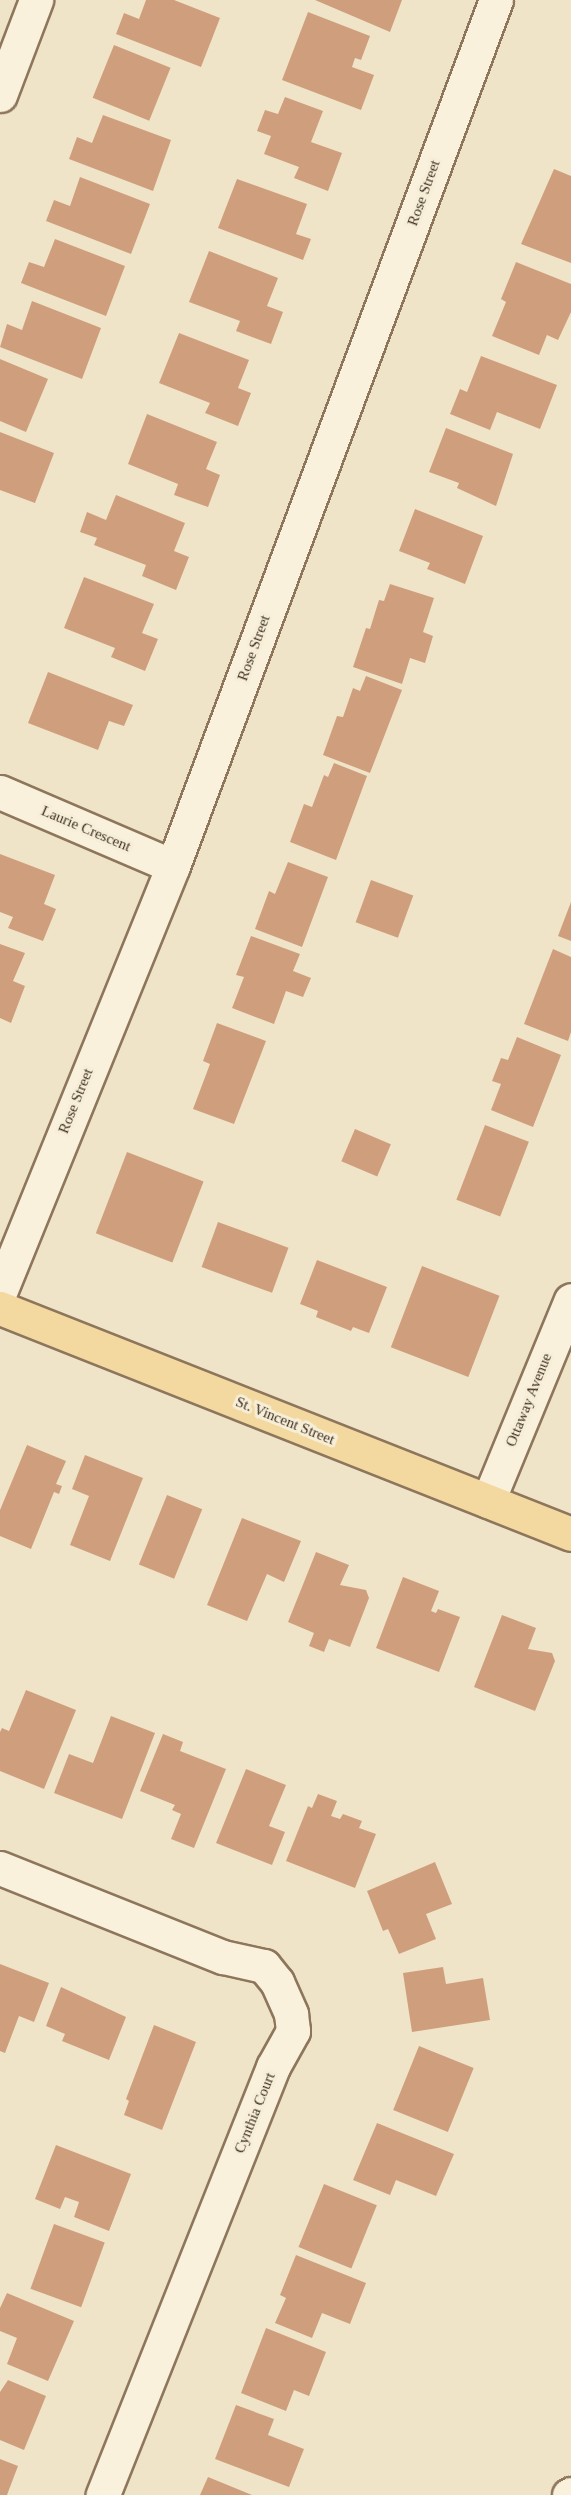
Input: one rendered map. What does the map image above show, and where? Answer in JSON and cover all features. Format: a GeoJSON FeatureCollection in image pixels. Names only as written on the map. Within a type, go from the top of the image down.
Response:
{"type":"FeatureCollection","features":[{"type":"Feature","properties":{"kind":"main road","name":"St. Vincent Street"},"geometry":{"type":"LineString","coordinates":[[0,1308],[571,1534]]}},
{"type":"Feature","properties":{"kind":"street"},"geometry":{"type":"LineString","coordinates":[[0,95],[36,0]]}},
{"type":"Feature","properties":{"kind":"street","name":"Rose Street"},"geometry":{"type":"LineString","coordinates":[[0,1292],[173,866],[496,0]]}},
{"type":"Feature","properties":{"kind":"street","name":"Laurie Crescent"},"geometry":{"type":"LineString","coordinates":[[0,792],[173,866]]}},
{"type":"Feature","properties":{"kind":"street","name":"Ottaway Avenue"},"geometry":{"type":"LineString","coordinates":[[488,1501],[571,1300]]}},
{"type":"Feature","properties":{"kind":"street","name":"Cynthia Court"},"geometry":{"type":"LineString","coordinates":[[0,1868],[223,1957],[264,1966],[277,1982],[291,2014],[293,2031],[273,2067],[103,2495]]}},
{"type":"Feature","properties":{"kind":"building"},"geometry":{"type":"Polygon","coordinates":[[[146,0],[174,0],[220,18],[201,67],[116,34],[124,13],[139,19],[146,0]]]}},
{"type":"Feature","properties":{"kind":"building"},"geometry":{"type":"Polygon","coordinates":[[[315,0],[402,0],[390,32],[315,0]]]}},
{"type":"Feature","properties":{"kind":"building"},"geometry":{"type":"Polygon","coordinates":[[[308,12],[370,36],[361,60],[355,58],[352,67],[374,75],[361,110],[282,80],[308,12]]]}},
{"type":"Feature","properties":{"kind":"building"},"geometry":{"type":"Polygon","coordinates":[[[114,45],[171,68],[149,121],[93,98],[114,45]]]}},
{"type":"Feature","properties":{"kind":"building"},"geometry":{"type":"Polygon","coordinates":[[[285,97],[323,111],[311,142],[342,153],[328,191],[294,178],[299,167],[264,154],[271,136],[257,131],[265,110],[278,114],[285,97]]]}},
{"type":"Feature","properties":{"kind":"building"},"geometry":{"type":"Polygon","coordinates":[[[103,115],[171,140],[153,191],[69,159],[77,137],[92,143],[103,115]]]}},
{"type":"Feature","properties":{"kind":"building"},"geometry":{"type":"Polygon","coordinates":[[[554,169],[571,176],[571,263],[521,244],[554,169]]]}},
{"type":"Feature","properties":{"kind":"building"},"geometry":{"type":"Polygon","coordinates":[[[80,177],[150,204],[131,254],[46,221],[54,200],[70,206],[80,177]]]}},
{"type":"Feature","properties":{"kind":"building"},"geometry":{"type":"Polygon","coordinates":[[[237,179],[307,204],[296,234],[311,239],[303,260],[218,228],[237,179]]]}},
{"type":"Feature","properties":{"kind":"building"},"geometry":{"type":"Polygon","coordinates":[[[55,239],[125,266],[106,316],[21,283],[29,262],[44,267],[55,239]]]}},
{"type":"Feature","properties":{"kind":"building"},"geometry":{"type":"Polygon","coordinates":[[[209,251],[278,278],[267,306],[283,312],[271,344],[236,331],[240,321],[189,302],[209,251]]]}},
{"type":"Feature","properties":{"kind":"building"},"geometry":{"type":"Polygon","coordinates":[[[516,262],[571,284],[571,312],[558,340],[547,335],[539,355],[492,336],[506,302],[501,299],[516,262]]]}},
{"type":"Feature","properties":{"kind":"building"},"geometry":{"type":"Polygon","coordinates":[[[32,301],[101,328],[82,379],[0,347],[7,324],[22,330],[32,301]]]}},
{"type":"Feature","properties":{"kind":"building"},"geometry":{"type":"Polygon","coordinates":[[[179,333],[249,360],[238,388],[251,393],[238,426],[205,413],[210,403],[159,383],[179,333]]]}},
{"type":"Feature","properties":{"kind":"building"},"geometry":{"type":"Polygon","coordinates":[[[481,356],[557,385],[540,429],[497,412],[490,430],[450,414],[460,389],[467,392],[481,356]]]}},
{"type":"Feature","properties":{"kind":"building"},"geometry":{"type":"Polygon","coordinates":[[[0,359],[48,379],[26,432],[0,421],[0,359]]]}},
{"type":"Feature","properties":{"kind":"building"},"geometry":{"type":"Polygon","coordinates":[[[147,414],[217,442],[206,469],[220,475],[208,507],[174,495],[178,484],[128,464],[147,414]]]}},
{"type":"Feature","properties":{"kind":"building"},"geometry":{"type":"Polygon","coordinates":[[[446,428],[513,454],[496,506],[457,488],[459,483],[429,472],[446,428]]]}},
{"type":"Feature","properties":{"kind":"building"},"geometry":{"type":"Polygon","coordinates":[[[0,432],[54,453],[35,503],[0,490],[0,432]]]}},
{"type":"Feature","properties":{"kind":"building"},"geometry":{"type":"Polygon","coordinates":[[[116,495],[185,523],[174,551],[189,557],[176,590],[142,576],[146,565],[94,545],[97,538],[80,532],[87,512],[106,520],[116,495]]]}},
{"type":"Feature","properties":{"kind":"building"},"geometry":{"type":"Polygon","coordinates":[[[415,509],[483,536],[465,584],[427,569],[430,563],[399,551],[415,509]]]}},
{"type":"Feature","properties":{"kind":"building"},"geometry":{"type":"Polygon","coordinates":[[[84,577],[154,604],[142,633],[158,639],[145,671],[111,657],[115,648],[64,628],[84,577]]]}},
{"type":"Feature","properties":{"kind":"building"},"geometry":{"type":"Polygon","coordinates":[[[390,584],[434,598],[423,632],[433,636],[425,663],[410,658],[402,684],[353,667],[366,628],[370,629],[379,600],[384,601],[390,584]]]}},
{"type":"Feature","properties":{"kind":"building"},"geometry":{"type":"Polygon","coordinates":[[[48,672],[133,705],[124,726],[109,721],[98,750],[28,723],[48,672]]]}},
{"type":"Feature","properties":{"kind":"building"},"geometry":{"type":"Polygon","coordinates":[[[366,676],[402,690],[370,773],[323,755],[337,716],[343,717],[353,688],[360,691],[366,676]]]}},
{"type":"Feature","properties":{"kind":"building"},"geometry":{"type":"Polygon","coordinates":[[[334,763],[367,776],[336,860],[290,842],[304,804],[312,807],[324,775],[328,777],[334,763]]]}},
{"type":"Feature","properties":{"kind":"building"},"geometry":{"type":"Polygon","coordinates":[[[0,854],[55,875],[44,904],[56,909],[43,941],[8,928],[13,917],[0,912],[0,854]]]}},
{"type":"Feature","properties":{"kind":"building"},"geometry":{"type":"Polygon","coordinates":[[[288,862],[328,877],[302,947],[255,929],[269,891],[275,894],[288,862]]]}},
{"type":"Feature","properties":{"kind":"building"},"geometry":{"type":"Polygon","coordinates":[[[371,880],[413,895],[398,938],[356,922],[371,880]]]}},
{"type":"Feature","properties":{"kind":"building"},"geometry":{"type":"Polygon","coordinates":[[[571,902],[571,941],[558,936],[571,902]]]}},
{"type":"Feature","properties":{"kind":"building"},"geometry":{"type":"Polygon","coordinates":[[[251,936],[300,954],[293,971],[311,978],[303,997],[286,991],[274,1024],[232,1008],[244,977],[236,975],[251,936]]]}},
{"type":"Feature","properties":{"kind":"building"},"geometry":{"type":"Polygon","coordinates":[[[0,944],[25,953],[13,981],[25,986],[11,1023],[0,1018],[0,944]]]}},
{"type":"Feature","properties":{"kind":"building"},"geometry":{"type":"Polygon","coordinates":[[[553,949],[571,957],[571,1032],[568,1041],[524,1024],[553,949]]]}},
{"type":"Feature","properties":{"kind":"building"},"geometry":{"type":"Polygon","coordinates":[[[217,1023],[266,1041],[234,1124],[193,1109],[210,1064],[203,1061],[217,1023]]]}},
{"type":"Feature","properties":{"kind":"building"},"geometry":{"type":"Polygon","coordinates":[[[517,1037],[561,1055],[533,1127],[491,1110],[501,1084],[492,1081],[501,1058],[508,1060],[517,1037]]]}},
{"type":"Feature","properties":{"kind":"building"},"geometry":{"type":"Polygon","coordinates":[[[485,1125],[529,1142],[500,1217],[456,1200],[485,1125]]]}},
{"type":"Feature","properties":{"kind":"building"},"geometry":{"type":"Polygon","coordinates":[[[355,1129],[391,1144],[377,1176],[341,1161],[355,1129]]]}},
{"type":"Feature","properties":{"kind":"building"},"geometry":{"type":"Polygon","coordinates":[[[127,1152],[204,1181],[172,1263],[96,1233],[127,1152]]]}},
{"type":"Feature","properties":{"kind":"building"},"geometry":{"type":"Polygon","coordinates":[[[218,1222],[288,1248],[272,1293],[202,1267],[218,1222]]]}},
{"type":"Feature","properties":{"kind":"building"},"geometry":{"type":"Polygon","coordinates":[[[317,1260],[387,1287],[369,1333],[353,1327],[351,1331],[316,1317],[318,1311],[300,1304],[317,1260]]]}},
{"type":"Feature","properties":{"kind":"building"},"geometry":{"type":"Polygon","coordinates":[[[422,1266],[499,1296],[468,1377],[391,1347],[422,1266]]]}},
{"type":"Feature","properties":{"kind":"building"},"geometry":{"type":"Polygon","coordinates":[[[27,1445],[66,1461],[56,1484],[62,1486],[59,1494],[54,1492],[31,1549],[0,1536],[0,1510],[27,1445]]]}},
{"type":"Feature","properties":{"kind":"building"},"geometry":{"type":"Polygon","coordinates":[[[85,1455],[143,1478],[110,1561],[70,1545],[89,1496],[72,1489],[85,1455]]]}},
{"type":"Feature","properties":{"kind":"building"},"geometry":{"type":"Polygon","coordinates":[[[167,1495],[202,1509],[174,1579],[139,1565],[167,1495]]]}},
{"type":"Feature","properties":{"kind":"building"},"geometry":{"type":"Polygon","coordinates":[[[242,1518],[301,1541],[284,1582],[267,1574],[247,1621],[207,1605],[242,1518]]]}},
{"type":"Feature","properties":{"kind":"building"},"geometry":{"type":"Polygon","coordinates":[[[316,1552],[349,1565],[340,1585],[366,1590],[369,1598],[350,1647],[329,1639],[324,1652],[309,1646],[314,1633],[288,1622],[316,1552]]]}},
{"type":"Feature","properties":{"kind":"building"},"geometry":{"type":"Polygon","coordinates":[[[403,1577],[439,1591],[431,1611],[436,1613],[438,1609],[460,1617],[439,1672],[376,1648],[403,1577]]]}},
{"type":"Feature","properties":{"kind":"building"},"geometry":{"type":"Polygon","coordinates":[[[502,1615],[536,1628],[528,1649],[552,1653],[555,1661],[535,1711],[474,1687],[502,1615]]]}},
{"type":"Feature","properties":{"kind":"building"},"geometry":{"type":"Polygon","coordinates":[[[26,1690],[76,1710],[44,1789],[0,1771],[0,1732],[2,1728],[9,1731],[26,1690]]]}},
{"type":"Feature","properties":{"kind":"building"},"geometry":{"type":"Polygon","coordinates":[[[111,1716],[155,1733],[122,1819],[54,1793],[69,1754],[93,1763],[111,1716]]]}},
{"type":"Feature","properties":{"kind":"building"},"geometry":{"type":"Polygon","coordinates":[[[163,1734],[183,1742],[180,1751],[226,1769],[194,1848],[171,1839],[181,1814],[172,1810],[175,1805],[140,1791],[163,1734]]]}},
{"type":"Feature","properties":{"kind":"building"},"geometry":{"type":"Polygon","coordinates":[[[246,1769],[286,1785],[269,1826],[285,1832],[272,1865],[216,1843],[246,1769]]]}},
{"type":"Feature","properties":{"kind":"building"},"geometry":{"type":"Polygon","coordinates":[[[318,1794],[337,1801],[331,1816],[340,1819],[343,1814],[362,1821],[359,1828],[376,1834],[355,1888],[286,1861],[308,1806],[312,1808],[318,1794]]]}},
{"type":"Feature","properties":{"kind":"building"},"geometry":{"type":"Polygon","coordinates":[[[435,1862],[452,1904],[426,1914],[436,1939],[399,1954],[388,1929],[383,1931],[367,1891],[435,1862]]]}},
{"type":"Feature","properties":{"kind":"building"},"geometry":{"type":"Polygon","coordinates":[[[0,1964],[49,1983],[34,2022],[19,2016],[5,2053],[0,2051],[0,1964]]]}},
{"type":"Feature","properties":{"kind":"building"},"geometry":{"type":"Polygon","coordinates":[[[443,1967],[446,1984],[483,1978],[490,2020],[412,2032],[403,1973],[443,1967]]]}},
{"type":"Feature","properties":{"kind":"building"},"geometry":{"type":"Polygon","coordinates":[[[61,1987],[126,2017],[109,2060],[62,2041],[65,2034],[46,2026],[61,1987]]]}},
{"type":"Feature","properties":{"kind":"building"},"geometry":{"type":"Polygon","coordinates":[[[154,2025],[196,2042],[162,2130],[124,2115],[129,2101],[126,2099],[154,2025]]]}},
{"type":"Feature","properties":{"kind":"building"},"geometry":{"type":"Polygon","coordinates":[[[419,2046],[474,2068],[448,2132],[393,2110],[419,2046]]]}},
{"type":"Feature","properties":{"kind":"building"},"geometry":{"type":"Polygon","coordinates":[[[377,2123],[454,2154],[436,2196],[396,2180],[390,2195],[353,2180],[377,2123]]]}},
{"type":"Feature","properties":{"kind":"building"},"geometry":{"type":"Polygon","coordinates":[[[56,2145],[131,2174],[109,2231],[74,2217],[79,2202],[65,2197],[60,2209],[35,2199],[56,2145]]]}},
{"type":"Feature","properties":{"kind":"building"},"geometry":{"type":"Polygon","coordinates":[[[324,2184],[377,2205],[351,2268],[299,2247],[324,2184]]]}},
{"type":"Feature","properties":{"kind":"building"},"geometry":{"type":"Polygon","coordinates":[[[54,2224],[105,2242],[81,2307],[30,2289],[54,2224]]]}},
{"type":"Feature","properties":{"kind":"building"},"geometry":{"type":"Polygon","coordinates":[[[296,2255],[366,2283],[350,2324],[322,2313],[312,2338],[275,2323],[286,2298],[280,2295],[296,2255]]]}},
{"type":"Feature","properties":{"kind":"building"},"geometry":{"type":"Polygon","coordinates":[[[7,2293],[74,2321],[48,2381],[7,2364],[17,2338],[0,2331],[0,2308],[7,2293]]]}},
{"type":"Feature","properties":{"kind":"building"},"geometry":{"type":"Polygon","coordinates":[[[266,2328],[326,2352],[309,2396],[294,2390],[286,2411],[241,2393],[266,2328]]]}},
{"type":"Feature","properties":{"kind":"building"},"geometry":{"type":"Polygon","coordinates":[[[8,2380],[46,2396],[24,2450],[0,2440],[0,2392],[8,2380]]]}},
{"type":"Feature","properties":{"kind":"building"},"geometry":{"type":"Polygon","coordinates":[[[236,2405],[274,2419],[268,2435],[304,2449],[289,2487],[215,2459],[236,2405]]]}},
{"type":"Feature","properties":{"kind":"building"},"geometry":{"type":"Polygon","coordinates":[[[0,2459],[18,2466],[7,2495],[0,2495],[0,2459]]]}},
{"type":"Feature","properties":{"kind":"building"},"geometry":{"type":"Polygon","coordinates":[[[208,2477],[252,2495],[200,2495],[208,2477]]]}}]}
